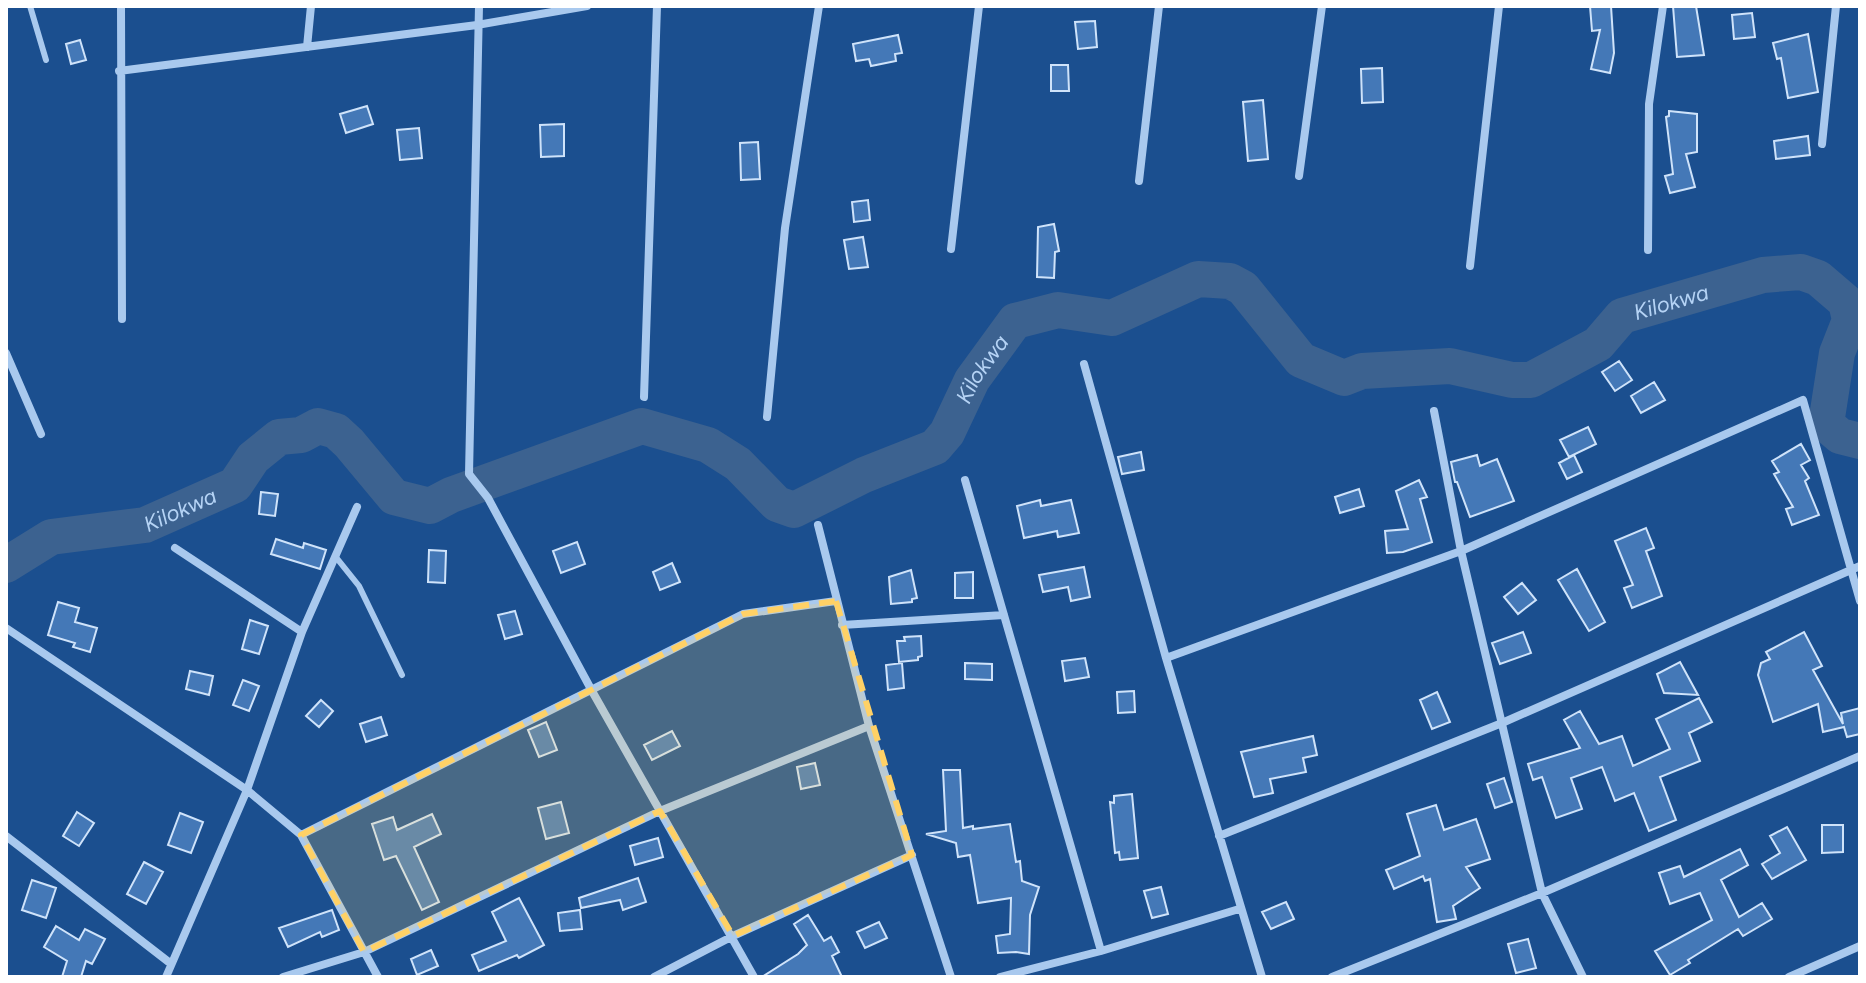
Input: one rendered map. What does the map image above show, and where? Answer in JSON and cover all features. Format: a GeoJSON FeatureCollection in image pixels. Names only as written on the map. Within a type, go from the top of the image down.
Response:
{"type":"FeatureCollection","features":[{"type":"Feature","properties":{"kind":"street"},"geometry":{"type":"LineString","coordinates":[[121,6],[122,319]]}},
{"type":"Feature","properties":{"kind":"street"},"geometry":{"type":"LineString","coordinates":[[307,47],[311,6]]}},
{"type":"Feature","properties":{"kind":"street"},"geometry":{"type":"LineString","coordinates":[[479,6],[469,474],[488,498],[592,691],[754,977]]}},
{"type":"Feature","properties":{"kind":"street"},"geometry":{"type":"LineString","coordinates":[[119,71],[477,25],[587,6]]}},
{"type":"Feature","properties":{"kind":"street"},"geometry":{"type":"LineString","coordinates":[[644,397],[657,6]]}},
{"type":"Feature","properties":{"kind":"street"},"geometry":{"type":"LineString","coordinates":[[767,417],[785,228],[819,6]]}},
{"type":"Feature","properties":{"kind":"street"},"geometry":{"type":"LineString","coordinates":[[951,249],[979,6]]}},
{"type":"Feature","properties":{"kind":"street"},"geometry":{"type":"LineString","coordinates":[[1139,181],[1159,6]]}},
{"type":"Feature","properties":{"kind":"street"},"geometry":{"type":"LineString","coordinates":[[1299,176],[1322,6]]}},
{"type":"Feature","properties":{"kind":"street"},"geometry":{"type":"LineString","coordinates":[[1470,266],[1499,6]]}},
{"type":"Feature","properties":{"kind":"street"},"geometry":{"type":"LineString","coordinates":[[1648,250],[1649,104],[1663,6]]}},
{"type":"Feature","properties":{"kind":"street"},"geometry":{"type":"LineString","coordinates":[[1822,144],[1836,6]]}},
{"type":"Feature","properties":{"kind":"street"},"geometry":{"type":"LineString","coordinates":[[6,353],[41,434]]}},
{"type":"Feature","properties":{"kind":"street"},"geometry":{"type":"LineString","coordinates":[[1084,364],[1166,658],[1239,909],[1262,977]]}},
{"type":"Feature","properties":{"kind":"street"},"geometry":{"type":"LineString","coordinates":[[1166,658],[1461,551],[1803,400],[1856,568],[1860,601]]}},
{"type":"Feature","properties":{"kind":"street"},"geometry":{"type":"LineString","coordinates":[[1434,411],[1461,551],[1542,893],[1583,977]]}},
{"type":"Feature","properties":{"kind":"street"},"geometry":{"type":"LineString","coordinates":[[965,480],[1101,951]]}},
{"type":"Feature","properties":{"kind":"street"},"geometry":{"type":"LineString","coordinates":[[166,977],[247,790],[302,632],[357,507]]}},
{"type":"Feature","properties":{"kind":"street"},"geometry":{"type":"LineString","coordinates":[[818,525],[869,726],[951,977]]}},
{"type":"Feature","properties":{"kind":"street"},"geometry":{"type":"LineString","coordinates":[[175,548],[302,632]]}},
{"type":"Feature","properties":{"kind":"street"},"geometry":{"type":"LineString","coordinates":[[1219,836],[1502,723],[1856,568]]}},
{"type":"Feature","properties":{"kind":"street"},"geometry":{"type":"LineString","coordinates":[[301,835],[743,614],[836,601]]}},
{"type":"Feature","properties":{"kind":"street"},"geometry":{"type":"LineString","coordinates":[[842,625],[1004,615]]}},
{"type":"Feature","properties":{"kind":"street"},"geometry":{"type":"LineString","coordinates":[[6,628],[247,790],[301,835],[378,977]]}},
{"type":"Feature","properties":{"kind":"street"},"geometry":{"type":"LineString","coordinates":[[283,977],[364,952],[660,811],[869,726]]}},
{"type":"Feature","properties":{"kind":"street"},"geometry":{"type":"LineString","coordinates":[[1332,977],[1542,893],[1860,756]]}},
{"type":"Feature","properties":{"kind":"street"},"geometry":{"type":"LineString","coordinates":[[6,836],[170,963]]}},
{"type":"Feature","properties":{"kind":"street"},"geometry":{"type":"LineString","coordinates":[[654,977],[733,936],[912,855]]}},
{"type":"Feature","properties":{"kind":"street"},"geometry":{"type":"LineString","coordinates":[[1000,977],[1101,951],[1239,909]]}},
{"type":"Feature","properties":{"kind":"street"},"geometry":{"type":"LineString","coordinates":[[1789,977],[1860,946]]}},
{"type":"Feature","properties":{"kind":"lane"},"geometry":{"type":"LineString","coordinates":[[30,6],[46,60]]}},
{"type":"Feature","properties":{"kind":"lane"},"geometry":{"type":"LineString","coordinates":[[335,556],[359,586],[402,675]]}},
{"type":"Feature","properties":{"kind":"highlighted area"},"geometry":{"type":"Polygon","coordinates":[[[836,601],[912,855],[733,936],[660,811],[364,952],[301,835],[743,614],[836,601]]]}},
{"type":"Feature","properties":{"kind":"building"},"geometry":{"type":"Polygon","coordinates":[[[1590,6],[1611,6],[1614,53],[1610,73],[1591,69],[1600,30],[1592,31],[1590,6]]]}},
{"type":"Feature","properties":{"kind":"building"},"geometry":{"type":"Polygon","coordinates":[[[1673,6],[1696,6],[1704,55],[1677,57],[1673,6]]]}},
{"type":"Feature","properties":{"kind":"building"},"geometry":{"type":"Polygon","coordinates":[[[1752,13],[1755,37],[1734,39],[1732,15],[1752,13]]]}},
{"type":"Feature","properties":{"kind":"building"},"geometry":{"type":"Polygon","coordinates":[[[1095,21],[1097,47],[1078,49],[1075,22],[1095,21]]]}},
{"type":"Feature","properties":{"kind":"building"},"geometry":{"type":"Polygon","coordinates":[[[1808,34],[1818,92],[1788,98],[1781,58],[1777,59],[1773,43],[1808,34]]]}},
{"type":"Feature","properties":{"kind":"building"},"geometry":{"type":"Polygon","coordinates":[[[898,35],[902,53],[895,54],[896,61],[871,66],[869,59],[856,61],[853,44],[898,35]]]}},
{"type":"Feature","properties":{"kind":"building"},"geometry":{"type":"Polygon","coordinates":[[[80,40],[86,60],[71,64],[66,44],[80,40]]]}},
{"type":"Feature","properties":{"kind":"building"},"geometry":{"type":"Polygon","coordinates":[[[1051,65],[1068,65],[1069,91],[1051,91],[1051,65]]]}},
{"type":"Feature","properties":{"kind":"building"},"geometry":{"type":"Polygon","coordinates":[[[1382,68],[1383,102],[1362,103],[1361,69],[1382,68]]]}},
{"type":"Feature","properties":{"kind":"building"},"geometry":{"type":"Polygon","coordinates":[[[1263,100],[1268,159],[1248,161],[1243,102],[1263,100]]]}},
{"type":"Feature","properties":{"kind":"building"},"geometry":{"type":"Polygon","coordinates":[[[367,106],[373,124],[346,133],[340,114],[367,106]]]}},
{"type":"Feature","properties":{"kind":"building"},"geometry":{"type":"Polygon","coordinates":[[[1669,111],[1697,114],[1697,152],[1686,154],[1695,187],[1670,193],[1665,176],[1673,174],[1666,117],[1669,111]]]}},
{"type":"Feature","properties":{"kind":"building"},"geometry":{"type":"Polygon","coordinates":[[[564,124],[564,156],[541,157],[540,125],[564,124]]]}},
{"type":"Feature","properties":{"kind":"building"},"geometry":{"type":"Polygon","coordinates":[[[419,128],[422,158],[400,160],[397,130],[419,128]]]}},
{"type":"Feature","properties":{"kind":"building"},"geometry":{"type":"Polygon","coordinates":[[[1808,136],[1810,155],[1776,159],[1774,141],[1808,136]]]}},
{"type":"Feature","properties":{"kind":"building"},"geometry":{"type":"Polygon","coordinates":[[[758,142],[760,179],[741,180],[740,143],[758,142]]]}},
{"type":"Feature","properties":{"kind":"building"},"geometry":{"type":"Polygon","coordinates":[[[868,200],[870,220],[854,222],[852,202],[868,200]]]}},
{"type":"Feature","properties":{"kind":"building"},"geometry":{"type":"Polygon","coordinates":[[[1054,224],[1059,251],[1055,252],[1054,278],[1037,277],[1038,227],[1054,224]]]}},
{"type":"Feature","properties":{"kind":"building"},"geometry":{"type":"Polygon","coordinates":[[[863,237],[868,267],[849,269],[844,240],[863,237]]]}},
{"type":"Feature","properties":{"kind":"building"},"geometry":{"type":"Polygon","coordinates":[[[1619,361],[1632,380],[1615,391],[1602,372],[1619,361]]]}},
{"type":"Feature","properties":{"kind":"building"},"geometry":{"type":"Polygon","coordinates":[[[1654,382],[1665,400],[1641,413],[1631,396],[1654,382]]]}},
{"type":"Feature","properties":{"kind":"building"},"geometry":{"type":"Polygon","coordinates":[[[1588,427],[1596,444],[1569,457],[1560,440],[1588,427]]]}},
{"type":"Feature","properties":{"kind":"building"},"geometry":{"type":"Polygon","coordinates":[[[1801,444],[1810,460],[1801,465],[1809,478],[1805,481],[1819,515],[1792,525],[1786,509],[1793,507],[1774,474],[1779,472],[1772,461],[1801,444]]]}},
{"type":"Feature","properties":{"kind":"building"},"geometry":{"type":"Polygon","coordinates":[[[1141,452],[1144,470],[1122,474],[1118,457],[1141,452]]]}},
{"type":"Feature","properties":{"kind":"building"},"geometry":{"type":"Polygon","coordinates":[[[1477,455],[1480,466],[1497,459],[1514,501],[1470,517],[1455,482],[1451,462],[1477,455]]]}},
{"type":"Feature","properties":{"kind":"building"},"geometry":{"type":"Polygon","coordinates":[[[1574,455],[1582,472],[1567,479],[1559,463],[1574,455]]]}},
{"type":"Feature","properties":{"kind":"building"},"geometry":{"type":"Polygon","coordinates":[[[1419,480],[1427,497],[1420,499],[1432,542],[1403,552],[1387,553],[1385,531],[1408,529],[1396,491],[1419,480]]]}},
{"type":"Feature","properties":{"kind":"building"},"geometry":{"type":"Polygon","coordinates":[[[1359,489],[1364,506],[1340,513],[1335,497],[1359,489]]]}},
{"type":"Feature","properties":{"kind":"building"},"geometry":{"type":"Polygon","coordinates":[[[261,492],[278,494],[275,516],[259,514],[261,492]]]}},
{"type":"Feature","properties":{"kind":"building"},"geometry":{"type":"Polygon","coordinates":[[[1040,500],[1041,506],[1071,500],[1079,533],[1058,537],[1057,531],[1024,538],[1017,506],[1040,500]]]}},
{"type":"Feature","properties":{"kind":"building"},"geometry":{"type":"Polygon","coordinates":[[[1646,528],[1654,548],[1646,551],[1662,596],[1632,608],[1624,588],[1633,585],[1615,541],[1646,528]]]}},
{"type":"Feature","properties":{"kind":"building"},"geometry":{"type":"Polygon","coordinates":[[[276,539],[303,548],[304,543],[326,550],[320,569],[271,554],[276,539]]]}},
{"type":"Feature","properties":{"kind":"building"},"geometry":{"type":"Polygon","coordinates":[[[577,542],[585,564],[561,573],[553,551],[577,542]]]}},
{"type":"Feature","properties":{"kind":"building"},"geometry":{"type":"Polygon","coordinates":[[[429,550],[446,551],[445,583],[428,582],[429,550]]]}},
{"type":"Feature","properties":{"kind":"building"},"geometry":{"type":"Polygon","coordinates":[[[672,563],[680,582],[660,590],[653,572],[672,563]]]}},
{"type":"Feature","properties":{"kind":"building"},"geometry":{"type":"Polygon","coordinates":[[[1084,567],[1090,597],[1071,601],[1068,587],[1043,592],[1039,575],[1084,567]]]}},
{"type":"Feature","properties":{"kind":"building"},"geometry":{"type":"Polygon","coordinates":[[[1577,569],[1605,622],[1589,631],[1558,580],[1577,569]]]}},
{"type":"Feature","properties":{"kind":"building"},"geometry":{"type":"Polygon","coordinates":[[[911,570],[917,598],[912,602],[891,604],[889,577],[911,570]]]}},
{"type":"Feature","properties":{"kind":"building"},"geometry":{"type":"Polygon","coordinates":[[[973,572],[973,598],[955,598],[955,573],[973,572]]]}},
{"type":"Feature","properties":{"kind":"building"},"geometry":{"type":"Polygon","coordinates":[[[1522,583],[1536,600],[1518,614],[1504,597],[1522,583]]]}},
{"type":"Feature","properties":{"kind":"building"},"geometry":{"type":"Polygon","coordinates":[[[58,602],[79,608],[75,622],[97,628],[90,652],[73,647],[75,643],[48,635],[58,602]]]}},
{"type":"Feature","properties":{"kind":"building"},"geometry":{"type":"Polygon","coordinates":[[[515,611],[522,634],[505,639],[498,615],[515,611]]]}},
{"type":"Feature","properties":{"kind":"building"},"geometry":{"type":"Polygon","coordinates":[[[250,620],[268,626],[259,654],[242,649],[250,620]]]}},
{"type":"Feature","properties":{"kind":"building"},"geometry":{"type":"Polygon","coordinates":[[[1523,632],[1531,653],[1500,664],[1492,643],[1523,632]]]}},
{"type":"Feature","properties":{"kind":"building"},"geometry":{"type":"Polygon","coordinates":[[[1804,632],[1822,666],[1813,670],[1843,724],[1841,713],[1860,708],[1860,734],[1847,737],[1844,727],[1823,732],[1818,704],[1773,722],[1758,675],[1761,663],[1770,659],[1766,652],[1804,632]]]}},
{"type":"Feature","properties":{"kind":"building"},"geometry":{"type":"Polygon","coordinates":[[[921,636],[922,656],[918,660],[899,662],[897,641],[905,641],[904,637],[921,636]]]}},
{"type":"Feature","properties":{"kind":"building"},"geometry":{"type":"Polygon","coordinates":[[[1085,658],[1089,677],[1065,681],[1062,661],[1085,658]]]}},
{"type":"Feature","properties":{"kind":"building"},"geometry":{"type":"Polygon","coordinates":[[[1680,662],[1698,695],[1664,693],[1657,674],[1680,662]]]}},
{"type":"Feature","properties":{"kind":"building"},"geometry":{"type":"Polygon","coordinates":[[[902,663],[904,688],[888,690],[886,665],[902,663]]]}},
{"type":"Feature","properties":{"kind":"building"},"geometry":{"type":"Polygon","coordinates":[[[965,663],[992,664],[992,680],[965,679],[965,663]]]}},
{"type":"Feature","properties":{"kind":"building"},"geometry":{"type":"Polygon","coordinates":[[[190,671],[213,676],[209,695],[186,689],[190,671]]]}},
{"type":"Feature","properties":{"kind":"building"},"geometry":{"type":"Polygon","coordinates":[[[243,680],[259,686],[249,711],[233,705],[243,680]]]}},
{"type":"Feature","properties":{"kind":"building"},"geometry":{"type":"Polygon","coordinates":[[[1134,691],[1135,712],[1118,713],[1117,692],[1134,691]]]}},
{"type":"Feature","properties":{"kind":"building"},"geometry":{"type":"Polygon","coordinates":[[[1437,692],[1450,722],[1432,729],[1420,700],[1437,692]]]}},
{"type":"Feature","properties":{"kind":"building"},"geometry":{"type":"Polygon","coordinates":[[[1699,698],[1712,722],[1689,733],[1700,761],[1660,777],[1676,820],[1649,831],[1634,793],[1615,801],[1602,767],[1571,778],[1582,809],[1556,818],[1542,777],[1533,780],[1528,764],[1580,748],[1564,720],[1580,711],[1599,744],[1622,736],[1633,766],[1670,749],[1656,719],[1699,698]]]}},
{"type":"Feature","properties":{"kind":"building"},"geometry":{"type":"Polygon","coordinates":[[[321,700],[333,711],[319,727],[306,716],[321,700]]]}},
{"type":"Feature","properties":{"kind":"building"},"geometry":{"type":"Polygon","coordinates":[[[381,717],[387,735],[366,742],[360,724],[381,717]]]}},
{"type":"Feature","properties":{"kind":"building"},"geometry":{"type":"Polygon","coordinates":[[[546,722],[557,750],[539,757],[528,730],[546,722]]]}},
{"type":"Feature","properties":{"kind":"building"},"geometry":{"type":"Polygon","coordinates":[[[672,731],[680,746],[652,760],[644,745],[672,731]]]}},
{"type":"Feature","properties":{"kind":"building"},"geometry":{"type":"Polygon","coordinates":[[[1313,736],[1317,755],[1303,758],[1306,772],[1270,779],[1273,793],[1254,797],[1241,752],[1313,736]]]}},
{"type":"Feature","properties":{"kind":"building"},"geometry":{"type":"Polygon","coordinates":[[[815,763],[820,785],[801,789],[797,767],[815,763]]]}},
{"type":"Feature","properties":{"kind":"building"},"geometry":{"type":"Polygon","coordinates":[[[943,770],[960,770],[963,828],[1010,824],[1022,881],[1039,887],[1030,915],[1029,954],[998,953],[996,936],[1010,934],[1011,898],[978,903],[970,855],[958,857],[956,843],[926,834],[946,831],[943,770]]]}},
{"type":"Feature","properties":{"kind":"building"},"geometry":{"type":"Polygon","coordinates":[[[1504,778],[1512,802],[1495,808],[1487,784],[1504,778]]]}},
{"type":"Feature","properties":{"kind":"building"},"geometry":{"type":"Polygon","coordinates":[[[1132,794],[1138,858],[1120,860],[1119,852],[1115,853],[1110,802],[1114,803],[1114,796],[1132,794]]]}},
{"type":"Feature","properties":{"kind":"building"},"geometry":{"type":"Polygon","coordinates":[[[561,802],[569,833],[546,839],[538,808],[561,802]]]}},
{"type":"Feature","properties":{"kind":"building"},"geometry":{"type":"Polygon","coordinates":[[[1436,805],[1444,830],[1476,819],[1490,859],[1466,867],[1480,888],[1453,906],[1456,919],[1437,922],[1430,879],[1425,881],[1423,876],[1394,889],[1386,870],[1420,856],[1407,814],[1436,805]]]}},
{"type":"Feature","properties":{"kind":"building"},"geometry":{"type":"Polygon","coordinates":[[[77,812],[94,823],[79,846],[63,836],[77,812]]]}},
{"type":"Feature","properties":{"kind":"building"},"geometry":{"type":"Polygon","coordinates":[[[180,813],[203,822],[191,853],[168,845],[180,813]]]}},
{"type":"Feature","properties":{"kind":"building"},"geometry":{"type":"Polygon","coordinates":[[[432,814],[441,834],[414,847],[439,902],[422,910],[396,856],[384,860],[372,824],[393,817],[397,830],[432,814]]]}},
{"type":"Feature","properties":{"kind":"building"},"geometry":{"type":"Polygon","coordinates":[[[1822,825],[1843,825],[1843,852],[1822,853],[1822,825]]]}},
{"type":"Feature","properties":{"kind":"building"},"geometry":{"type":"Polygon","coordinates":[[[1787,827],[1806,860],[1772,879],[1762,864],[1780,853],[1770,836],[1787,827]]]}},
{"type":"Feature","properties":{"kind":"building"},"geometry":{"type":"Polygon","coordinates":[[[658,838],[663,857],[635,865],[630,846],[658,838]]]}},
{"type":"Feature","properties":{"kind":"building"},"geometry":{"type":"Polygon","coordinates":[[[1740,849],[1748,865],[1721,880],[1739,917],[1762,903],[1772,919],[1743,936],[1738,929],[1670,975],[1655,951],[1712,920],[1700,893],[1670,904],[1659,873],[1680,866],[1684,877],[1740,849]]]}},
{"type":"Feature","properties":{"kind":"building"},"geometry":{"type":"Polygon","coordinates":[[[144,862],[163,872],[146,904],[127,894],[144,862]]]}},
{"type":"Feature","properties":{"kind":"building"},"geometry":{"type":"Polygon","coordinates":[[[638,878],[646,902],[623,910],[620,900],[581,908],[579,898],[638,878]]]}},
{"type":"Feature","properties":{"kind":"building"},"geometry":{"type":"Polygon","coordinates":[[[32,880],[56,888],[46,918],[22,910],[32,880]]]}},
{"type":"Feature","properties":{"kind":"building"},"geometry":{"type":"Polygon","coordinates":[[[1161,887],[1168,914],[1152,918],[1144,891],[1161,887]]]}},
{"type":"Feature","properties":{"kind":"building"},"geometry":{"type":"Polygon","coordinates":[[[519,898],[544,945],[519,958],[517,955],[479,971],[472,955],[506,941],[492,912],[519,898]]]}},
{"type":"Feature","properties":{"kind":"building"},"geometry":{"type":"Polygon","coordinates":[[[1286,902],[1294,919],[1271,929],[1262,912],[1286,902]]]}},
{"type":"Feature","properties":{"kind":"building"},"geometry":{"type":"Polygon","coordinates":[[[332,910],[339,930],[322,937],[320,932],[288,947],[279,928],[332,910]]]}},
{"type":"Feature","properties":{"kind":"building"},"geometry":{"type":"Polygon","coordinates":[[[580,910],[582,929],[560,931],[558,913],[580,910]]]}},
{"type":"Feature","properties":{"kind":"building"},"geometry":{"type":"Polygon","coordinates":[[[808,915],[824,941],[831,937],[839,952],[832,956],[842,977],[762,977],[807,945],[794,924],[808,915]]]}},
{"type":"Feature","properties":{"kind":"building"},"geometry":{"type":"Polygon","coordinates":[[[879,922],[887,938],[865,948],[857,932],[879,922]]]}},
{"type":"Feature","properties":{"kind":"building"},"geometry":{"type":"Polygon","coordinates":[[[56,926],[79,940],[85,929],[105,939],[92,964],[86,961],[81,977],[62,977],[67,961],[44,947],[56,926]]]}},
{"type":"Feature","properties":{"kind":"building"},"geometry":{"type":"Polygon","coordinates":[[[1528,939],[1536,968],[1516,973],[1508,944],[1528,939]]]}},
{"type":"Feature","properties":{"kind":"building"},"geometry":{"type":"Polygon","coordinates":[[[431,950],[438,966],[417,975],[411,959],[431,950]]]}},
{"type":"Feature","properties":{"kind":"waterway","name":"Kilokwa"},"geometry":{"type":"LineString","coordinates":[[6,565],[51,537],[145,525],[235,485],[253,458],[279,437],[301,435],[318,426],[336,431],[349,443],[394,497],[430,506],[451,495],[642,426],[708,445],[738,464],[777,504],[794,510],[864,475],[935,447],[947,433],[972,380],[1015,321],[1058,310],[1112,318],[1198,279],[1230,281],[1243,288],[1301,360],[1344,378],[1362,371],[1450,366],[1512,380],[1531,380],[1598,344],[1622,316],[1763,275],[1801,272],[1818,278],[1846,302],[1850,320],[1837,353],[1826,424],[1840,436],[1860,441]]}}]}
